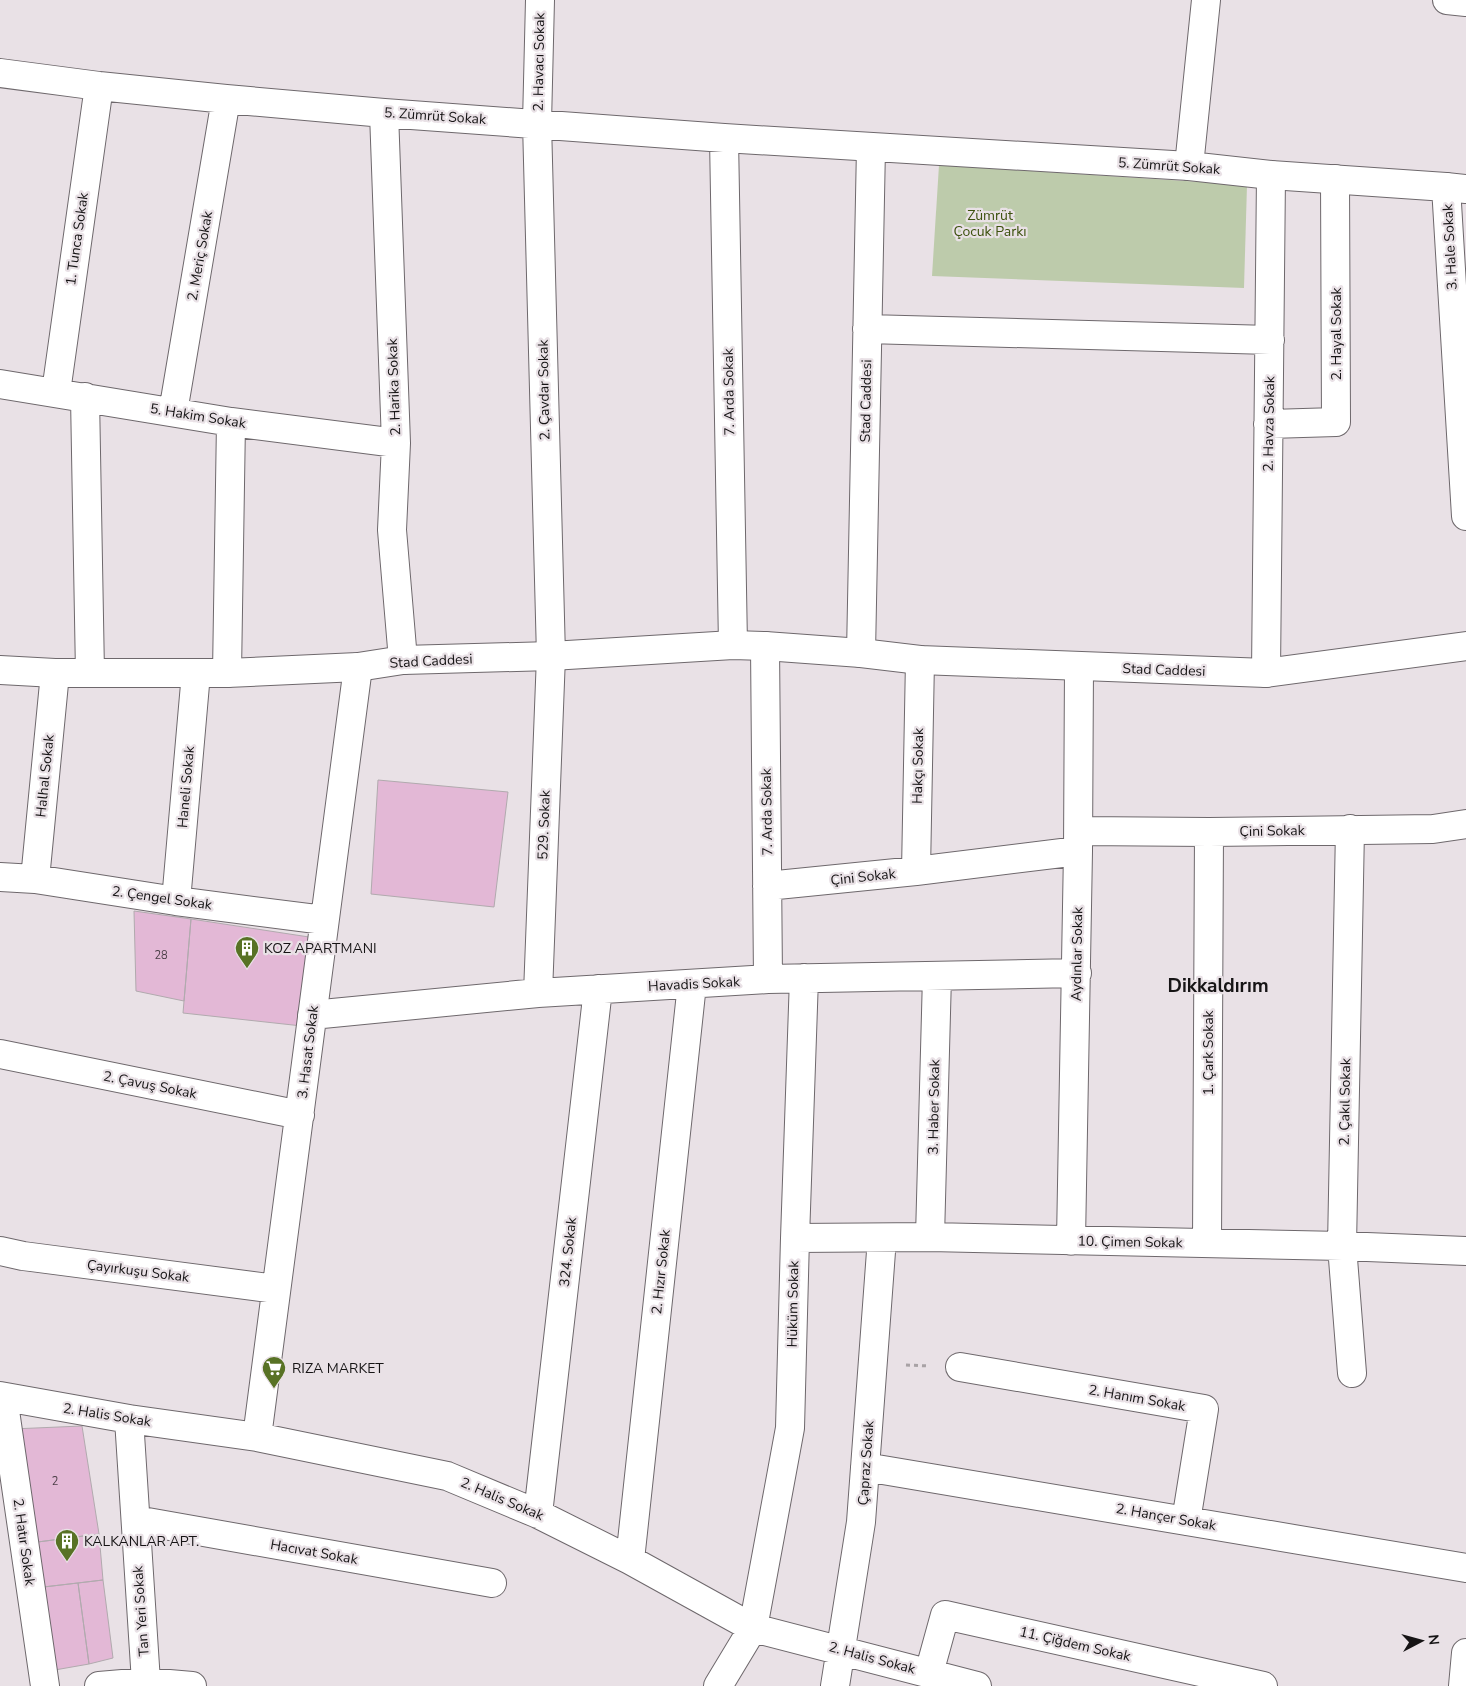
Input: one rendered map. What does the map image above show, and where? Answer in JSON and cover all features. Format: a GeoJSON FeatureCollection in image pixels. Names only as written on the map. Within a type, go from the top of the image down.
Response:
{"type":"FeatureCollection","features":[{"type":"Feature","properties":{"kind":"street","name":"2. Havacı Sokak"},"geometry":{"type":"LineString","coordinates":[[537,123],[540,0]]}},
{"type":"Feature","properties":{"kind":"street"},"geometry":{"type":"LineString","coordinates":[[1188,166],[1206,0]]}},
{"type":"Feature","properties":{"kind":"street"},"geometry":{"type":"LineString","coordinates":[[1447,0],[1466,2]]}},
{"type":"Feature","properties":{"kind":"street","name":"5. Zümrüt Sokak"},"geometry":{"type":"LineString","coordinates":[[0,72],[99,86],[384,113],[724,138],[1188,166],[1272,175],[1456,188]]}},
{"type":"Feature","properties":{"kind":"street","name":"1. Tunca Sokak"},"geometry":{"type":"LineString","coordinates":[[56,392],[99,86]]}},
{"type":"Feature","properties":{"kind":"street","name":"2. Meriç Sokak"},"geometry":{"type":"LineString","coordinates":[[173,412],[226,99]]}},
{"type":"Feature","properties":{"kind":"street","name":"2. Harika Sokak"},"geometry":{"type":"LineString","coordinates":[[384,113],[396,443],[392,530],[403,660]]}},
{"type":"Feature","properties":{"kind":"street","name":"2. Çavdar Sokak"},"geometry":{"type":"LineString","coordinates":[[537,123],[551,656]]}},
{"type":"Feature","properties":{"kind":"street","name":"7. Arda Sokak"},"geometry":{"type":"LineString","coordinates":[[724,138],[733,646]]}},
{"type":"Feature","properties":{"kind":"street"},"geometry":{"type":"LineString","coordinates":[[871,147],[867,329],[1270,340]]}},
{"type":"Feature","properties":{"kind":"street","name":"2. Havza Sokak"},"geometry":{"type":"LineString","coordinates":[[1266,674],[1272,175]]}},
{"type":"Feature","properties":{"kind":"street","name":"2. Hayal Sokak"},"geometry":{"type":"LineString","coordinates":[[1268,424],[1336,422],[1335,179]]}},
{"type":"Feature","properties":{"kind":"street","name":"3. Hale Sokak"},"geometry":{"type":"LineString","coordinates":[[1456,188],[1466,516]]}},
{"type":"Feature","properties":{"kind":"street","name":"Stad Caddesi"},"geometry":{"type":"LineString","coordinates":[[861,653],[867,329]]}},
{"type":"Feature","properties":{"kind":"street","name":"5. Hakim Sokak"},"geometry":{"type":"LineString","coordinates":[[0,384],[231,422],[396,443]]}},
{"type":"Feature","properties":{"kind":"street"},"geometry":{"type":"LineString","coordinates":[[85,397],[90,673]]}},
{"type":"Feature","properties":{"kind":"street"},"geometry":{"type":"LineString","coordinates":[[227,673],[231,422]]}},
{"type":"Feature","properties":{"kind":"street","name":"7. Arda Sokak"},"geometry":{"type":"LineString","coordinates":[[765,646],[768,979]]}},
{"type":"Feature","properties":{"kind":"street","name":"Stad Caddesi"},"geometry":{"type":"LineString","coordinates":[[0,670],[55,673],[227,673],[358,667],[403,660],[551,656],[765,646],[861,653],[920,660],[1266,674],[1466,646]]}},
{"type":"Feature","properties":{"kind":"street","name":"529. Sokak"},"geometry":{"type":"LineString","coordinates":[[538,993],[551,656]]}},
{"type":"Feature","properties":{"kind":"street","name":"Hakçı Sokak"},"geometry":{"type":"LineString","coordinates":[[916,872],[920,660]]}},
{"type":"Feature","properties":{"kind":"street","name":"3. Hasat Sokak"},"geometry":{"type":"LineString","coordinates":[[256,1437],[358,667]]}},
{"type":"Feature","properties":{"kind":"street","name":"Aydınlar Sokak"},"geometry":{"type":"LineString","coordinates":[[1071,1241],[1079,667]]}},
{"type":"Feature","properties":{"kind":"street","name":"Halhal Sokak"},"geometry":{"type":"LineString","coordinates":[[35,879],[55,673]]}},
{"type":"Feature","properties":{"kind":"street","name":"Haneli Sokak"},"geometry":{"type":"LineString","coordinates":[[176,901],[196,673]]}},
{"type":"Feature","properties":{"kind":"street","name":"Çini Sokak"},"geometry":{"type":"LineString","coordinates":[[768,886],[916,872],[1078,841],[1209,832],[1433,829],[1466,824]]}},
{"type":"Feature","properties":{"kind":"street","name":"2. Çakıl Sokak"},"geometry":{"type":"LineString","coordinates":[[1350,830],[1342,1246],[1352,1373]]}},
{"type":"Feature","properties":{"kind":"street","name":"1. Çark Sokak"},"geometry":{"type":"LineString","coordinates":[[1207,1243],[1209,832]]}},
{"type":"Feature","properties":{"kind":"street","name":"2. Çengel Sokak"},"geometry":{"type":"LineString","coordinates":[[0,877],[35,879],[176,901],[324,920]]}},
{"type":"Feature","properties":{"kind":"street","name":"Havadis Sokak"},"geometry":{"type":"LineString","coordinates":[[312,1015],[538,993],[768,979],[1076,973]]}},
{"type":"Feature","properties":{"kind":"street","name":"3. Haber Sokak"},"geometry":{"type":"LineString","coordinates":[[930,1237],[937,976]]}},
{"type":"Feature","properties":{"kind":"street","name":"Hüküm Sokak"},"geometry":{"type":"LineString","coordinates":[[753,1628],[790,1428],[794,1238],[804,978]]}},
{"type":"Feature","properties":{"kind":"street","name":"2. Hızır Sokak"},"geometry":{"type":"LineString","coordinates":[[630,1560],[692,984]]}},
{"type":"Feature","properties":{"kind":"street","name":"324. Sokak"},"geometry":{"type":"LineString","coordinates":[[538,1514],[598,989]]}},
{"type":"Feature","properties":{"kind":"street","name":"2. Çavuş Sokak"},"geometry":{"type":"LineString","coordinates":[[0,1054],[300,1115]]}},
{"type":"Feature","properties":{"kind":"street","name":"10. Çimen Sokak"},"geometry":{"type":"LineString","coordinates":[[794,1238],[930,1237],[1342,1246],[1466,1251]]}},
{"type":"Feature","properties":{"kind":"street","name":"Çapraz Sokak"},"geometry":{"type":"LineString","coordinates":[[835,1686],[861,1522],[882,1238]]}},
{"type":"Feature","properties":{"kind":"street","name":"Çayırkuşu Sokak"},"geometry":{"type":"LineString","coordinates":[[0,1251],[22,1256],[276,1289]]}},
{"type":"Feature","properties":{"kind":"street","name":"2. Hanım Sokak"},"geometry":{"type":"LineString","coordinates":[[960,1367],[1204,1410],[1186,1521]]}},
{"type":"Feature","properties":{"kind":"street","name":"2. Halis Sokak"},"geometry":{"type":"LineString","coordinates":[[2,1397],[129,1419],[256,1437],[447,1476],[538,1514],[630,1560],[753,1628],[978,1686]]}},
{"type":"Feature","properties":{"kind":"street","name":"2. Hatır Sokak"},"geometry":{"type":"LineString","coordinates":[[2,1397],[45,1686]]}},
{"type":"Feature","properties":{"kind":"street","name":"Tan Yeri Sokak"},"geometry":{"type":"LineString","coordinates":[[129,1419],[146,1682]]}},
{"type":"Feature","properties":{"kind":"street","name":"2. Hançer Sokak"},"geometry":{"type":"LineString","coordinates":[[865,1467],[1466,1568]]}},
{"type":"Feature","properties":{"kind":"street","name":"Hacıvat Sokak"},"geometry":{"type":"LineString","coordinates":[[136,1520],[492,1583]]}},
{"type":"Feature","properties":{"kind":"street","name":"11. Çiğdem Sokak"},"geometry":{"type":"LineString","coordinates":[[929,1673],[946,1615],[1263,1686]]}},
{"type":"Feature","properties":{"kind":"street"},"geometry":{"type":"LineString","coordinates":[[718,1686],[753,1628]]}},
{"type":"Feature","properties":{"kind":"street"},"geometry":{"type":"LineString","coordinates":[[1463,1686],[1466,1653]]}},
{"type":"Feature","properties":{"kind":"street"},"geometry":{"type":"LineString","coordinates":[[99,1686],[146,1682],[192,1686]]}},
{"type":"Feature","properties":{"kind":"path"},"geometry":{"type":"LineString","coordinates":[[873,1363],[960,1367]]}},
{"type":"Feature","properties":{"kind":"green space","name":"Zümrüt Çocuk Parkı"},"geometry":{"type":"Polygon","coordinates":[[[939,165],[1247,185],[1244,288],[932,276],[939,165]]]}},
{"type":"Feature","properties":{"kind":"building"},"geometry":{"type":"Polygon","coordinates":[[[378,780],[508,792],[494,907],[371,894],[378,780]]]}},
{"type":"Feature","properties":{"kind":"building"},"geometry":{"type":"Polygon","coordinates":[[[134,911],[191,919],[184,1001],[136,991],[134,911]]]}},
{"type":"Feature","properties":{"kind":"building","name":"KOZ APARTMANI"},"geometry":{"type":"Polygon","coordinates":[[[191,919],[309,937],[302,1026],[183,1013],[191,919]]]}},
{"type":"Feature","properties":{"kind":"building"},"geometry":{"type":"Polygon","coordinates":[[[82,1426],[99,1534],[30,1543],[12,1429],[82,1426]]]}},
{"type":"Feature","properties":{"kind":"building","name":"KALKANLAR APT."},"geometry":{"type":"Polygon","coordinates":[[[99,1534],[103,1580],[35,1588],[30,1543],[99,1534]]]}},
{"type":"Feature","properties":{"kind":"building"},"geometry":{"type":"Polygon","coordinates":[[[103,1580],[113,1658],[89,1664],[78,1583],[103,1580]]]}},
{"type":"Feature","properties":{"kind":"building"},"geometry":{"type":"Polygon","coordinates":[[[78,1583],[89,1664],[49,1671],[35,1588],[78,1583]]]}},
{"type":"Feature","properties":{"kind":"place","name":"KOZ APARTMANI"},"geometry":{"type":"Point","coordinates":[247,969]}},
{"type":"Feature","properties":{"kind":"place","name":"RIZA MARKET"},"geometry":{"type":"Point","coordinates":[274,1389]}},
{"type":"Feature","properties":{"kind":"place","name":"KALKANLAR APT."},"geometry":{"type":"Point","coordinates":[67,1562]}},
{"type":"Feature","properties":{"kind":"district","name":"Dikkaldırım"},"geometry":{"type":"Point","coordinates":[1218,986]}}]}
